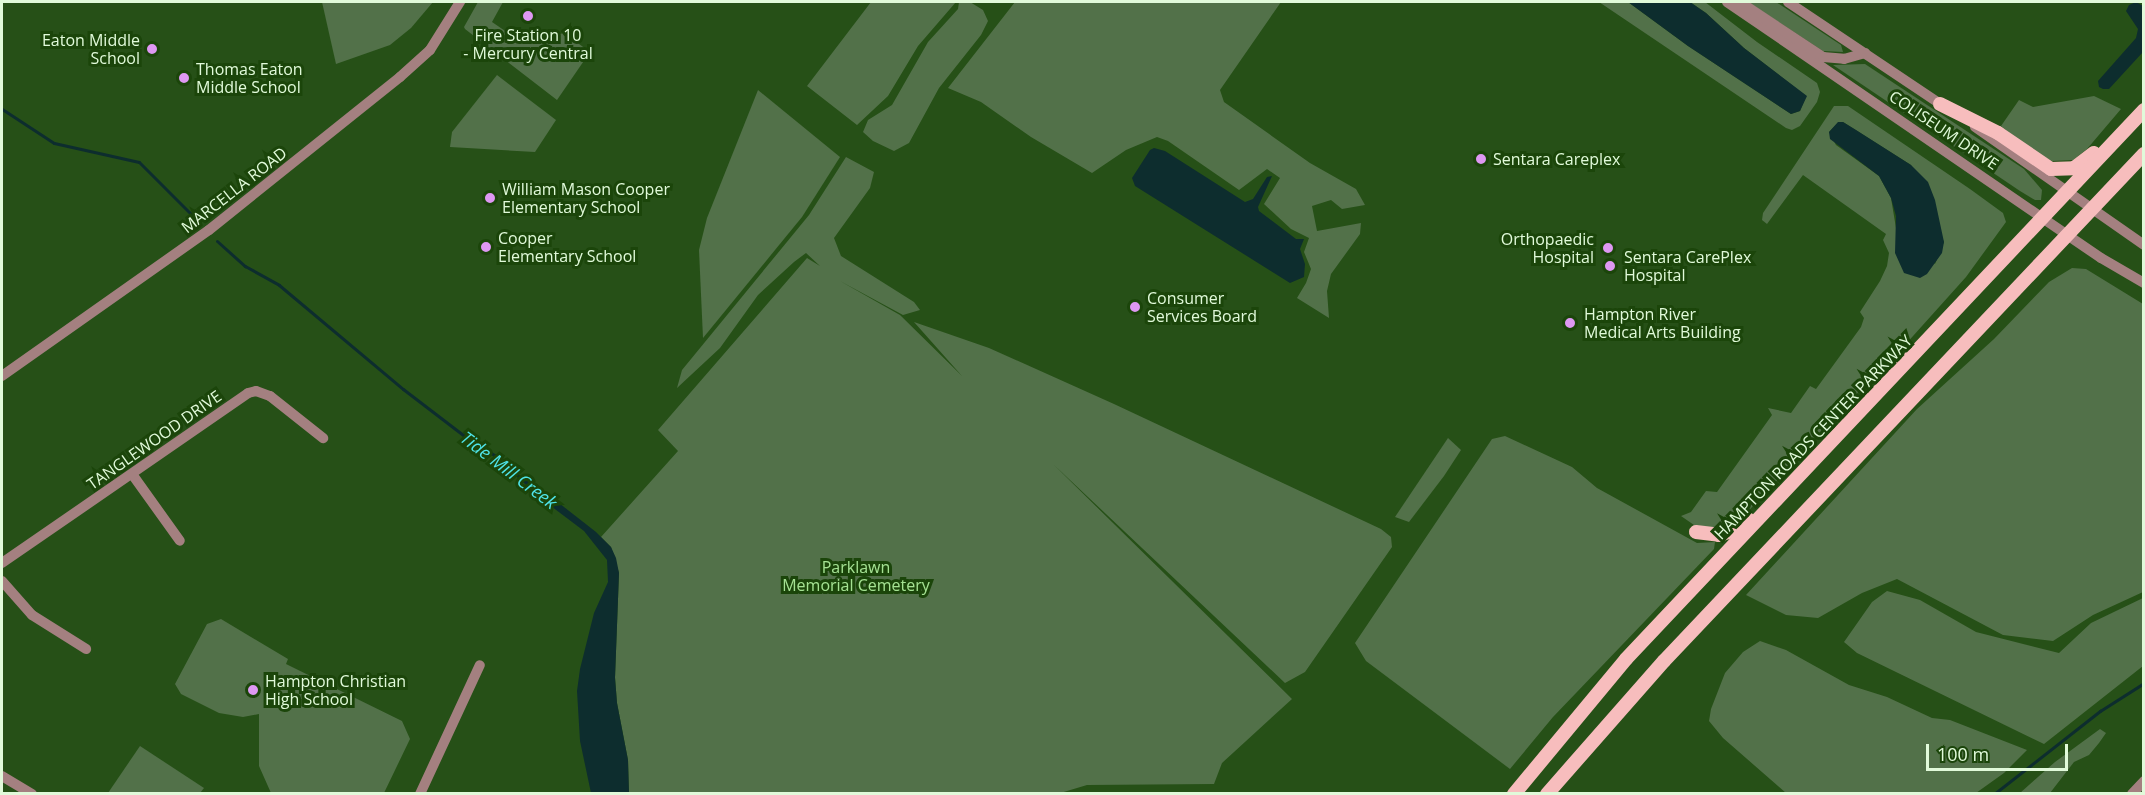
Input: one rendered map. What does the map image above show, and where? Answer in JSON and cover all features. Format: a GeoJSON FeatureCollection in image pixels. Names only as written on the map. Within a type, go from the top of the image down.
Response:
{"type":"FeatureCollection","features":[{"type":"Feature","properties":{"kind":"main road"},"geometry":{"type":"LineString","coordinates":[[1940,104],[1998,133],[2047,167],[2062,170],[2074,168],[2085,161],[2144,102]]}},
{"type":"Feature","properties":{"kind":"main road","name":"HAMPTON ROADS CENTER PARKWAY"},"geometry":{"type":"LineString","coordinates":[[1514,794],[1626,659],[2144,110]]}},
{"type":"Feature","properties":{"kind":"main road"},"geometry":{"type":"LineString","coordinates":[[1547,794],[1664,661],[2144,154]]}},
{"type":"Feature","properties":{"kind":"main road"},"geometry":{"type":"LineString","coordinates":[[1696,532],[1719,535],[1744,524],[1825,438],[1860,412]]}},
{"type":"Feature","properties":{"kind":"main road"},"geometry":{"type":"LineString","coordinates":[[1505,794],[1552,747]]}},
{"type":"Feature","properties":{"kind":"street","name":"MARCELLA ROAD"},"geometry":{"type":"LineString","coordinates":[[2,376],[209,230],[400,77],[430,50],[460,2]]}},
{"type":"Feature","properties":{"kind":"street","name":"COLISEUM DRIVE"},"geometry":{"type":"LineString","coordinates":[[1727,2],[2144,283]]}},
{"type":"Feature","properties":{"kind":"street"},"geometry":{"type":"LineString","coordinates":[[1740,2],[1823,57],[1844,59],[1865,53]]}},
{"type":"Feature","properties":{"kind":"street","name":"COLISEUM DRIVE"},"geometry":{"type":"LineString","coordinates":[[1788,2],[2144,245]]}},
{"type":"Feature","properties":{"kind":"street","name":"TANGLEWOOD DRIVE"},"geometry":{"type":"LineString","coordinates":[[2,563],[239,399],[256,391],[270,396],[323,438]]}},
{"type":"Feature","properties":{"kind":"street"},"geometry":{"type":"LineString","coordinates":[[132,474],[180,541]]}},
{"type":"Feature","properties":{"kind":"street"},"geometry":{"type":"LineString","coordinates":[[2,582],[32,615],[86,649]]}},
{"type":"Feature","properties":{"kind":"street"},"geometry":{"type":"LineString","coordinates":[[420,794],[480,664]]}},
{"type":"Feature","properties":{"kind":"street"},"geometry":{"type":"LineString","coordinates":[[2,776],[32,794]]}},
{"type":"Feature","properties":{"kind":"street"},"geometry":{"type":"LineString","coordinates":[[2132,794],[2144,781]]}},
{"type":"Feature","properties":{"kind":"green space"},"geometry":{"type":"Polygon","coordinates":[[[322,2],[433,2],[411,28],[390,45],[336,64],[322,2]]]}},
{"type":"Feature","properties":{"kind":"green space"},"geometry":{"type":"Polygon","coordinates":[[[478,2],[503,2],[492,22],[523,43],[530,37],[542,37],[548,43],[556,35],[564,33],[590,52],[557,100],[465,29],[478,2]]]}},
{"type":"Feature","properties":{"kind":"green space"},"geometry":{"type":"Polygon","coordinates":[[[871,2],[956,2],[918,46],[888,96],[857,125],[807,86],[871,2]]]}},
{"type":"Feature","properties":{"kind":"green space"},"geometry":{"type":"Polygon","coordinates":[[[959,2],[970,2],[983,10],[988,21],[981,35],[939,88],[909,143],[894,151],[873,141],[863,132],[868,120],[892,105],[928,42],[958,9],[959,2]]]}},
{"type":"Feature","properties":{"kind":"green space"},"geometry":{"type":"Polygon","coordinates":[[[1015,2],[1281,2],[1220,90],[1224,102],[1310,163],[1356,189],[1365,205],[1342,209],[1331,200],[1312,206],[1317,231],[1361,223],[1360,234],[1331,274],[1327,291],[1329,318],[1297,298],[1311,269],[1304,252],[1309,238],[1291,229],[1264,204],[1280,178],[1267,169],[1239,190],[1168,141],[1157,137],[1126,150],[1092,173],[1031,137],[981,102],[948,88],[1015,2]]]}},
{"type":"Feature","properties":{"kind":"green space"},"geometry":{"type":"Polygon","coordinates":[[[1599,2],[1628,2],[1688,46],[1791,114],[1800,111],[1806,96],[1690,2],[1705,2],[1757,42],[1817,83],[1820,92],[1817,102],[1800,126],[1792,130],[1786,128],[1599,2]]]}},
{"type":"Feature","properties":{"kind":"green space"},"geometry":{"type":"Polygon","coordinates":[[[1748,2],[1776,2],[1841,45],[1843,52],[1823,51],[1748,2]]]}},
{"type":"Feature","properties":{"kind":"green space"},"geometry":{"type":"Polygon","coordinates":[[[1865,64],[2024,169],[2042,190],[2041,200],[2035,200],[2020,191],[1833,65],[1865,64]]]}},
{"type":"Feature","properties":{"kind":"green space"},"geometry":{"type":"Polygon","coordinates":[[[497,75],[556,120],[535,152],[450,147],[452,132],[497,75]]]}},
{"type":"Feature","properties":{"kind":"green space"},"geometry":{"type":"Polygon","coordinates":[[[758,90],[840,157],[802,217],[703,338],[699,250],[707,218],[758,90]]]}},
{"type":"Feature","properties":{"kind":"green space"},"geometry":{"type":"Polygon","coordinates":[[[2094,96],[2121,109],[2087,149],[2073,160],[2052,161],[2024,146],[2001,126],[2019,100],[2033,107],[2094,96]]]}},
{"type":"Feature","properties":{"kind":"green space"},"geometry":{"type":"Polygon","coordinates":[[[1834,106],[1848,106],[2003,213],[2006,222],[1966,277],[1887,365],[1834,415],[1802,454],[1736,524],[1714,528],[1694,525],[1681,516],[1691,512],[1706,491],[1717,492],[1772,415],[1768,408],[1791,413],[1810,386],[1816,389],[1861,327],[1864,318],[1860,312],[1887,266],[1889,253],[1883,240],[1886,234],[1803,175],[1767,224],[1762,220],[1763,213],[1834,106]],[[1843,122],[1838,123],[1829,132],[1836,145],[1879,176],[1891,198],[1896,228],[1935,264],[1944,242],[1911,165],[1843,122]]]}},
{"type":"Feature","properties":{"kind":"green space","name":"Parklawn Memorial Cemetery"},"geometry":{"type":"Polygon","coordinates":[[[846,157],[874,172],[870,188],[834,238],[841,256],[914,302],[920,310],[903,315],[840,281],[900,315],[962,376],[914,322],[989,348],[1114,404],[1381,529],[1391,537],[1392,547],[1305,672],[1285,683],[1053,464],[1292,699],[1222,763],[1214,784],[1087,785],[1057,794],[629,794],[628,760],[617,703],[615,677],[619,573],[611,547],[601,537],[678,451],[658,430],[807,258],[820,266],[806,253],[794,262],[758,295],[720,348],[677,388],[682,370],[809,215],[846,157]]]}},
{"type":"Feature","properties":{"kind":"green space"},"geometry":{"type":"Polygon","coordinates":[[[2072,268],[2086,269],[2143,304],[2143,592],[2093,615],[2053,641],[2003,635],[1897,579],[1862,593],[1818,618],[1786,615],[1746,595],[1917,409],[1994,339],[2049,282],[2072,268]]]}},
{"type":"Feature","properties":{"kind":"green space"},"geometry":{"type":"Polygon","coordinates":[[[1505,436],[1572,467],[1597,488],[1697,543],[1715,542],[1714,549],[1553,717],[1510,769],[1366,661],[1355,643],[1492,439],[1505,436]]]}},
{"type":"Feature","properties":{"kind":"green space"},"geometry":{"type":"Polygon","coordinates":[[[1448,438],[1461,450],[1444,476],[1409,522],[1395,517],[1448,438]]]}},
{"type":"Feature","properties":{"kind":"green space"},"geometry":{"type":"Polygon","coordinates":[[[1887,591],[1920,600],[1976,632],[2059,653],[2091,623],[2143,598],[2143,666],[2044,744],[1857,653],[1844,642],[1872,602],[1887,591]]]}},
{"type":"Feature","properties":{"kind":"green space"},"geometry":{"type":"Polygon","coordinates":[[[221,619],[288,659],[286,664],[402,721],[410,739],[384,793],[271,793],[259,766],[259,714],[243,717],[219,713],[181,694],[175,684],[207,624],[221,619]]]}},
{"type":"Feature","properties":{"kind":"green space"},"geometry":{"type":"Polygon","coordinates":[[[1760,641],[1786,650],[1849,685],[1887,697],[1932,718],[1950,720],[2027,750],[2004,773],[1976,793],[1786,793],[1723,738],[1709,721],[1711,709],[1725,673],[1743,652],[1760,641]]]}},
{"type":"Feature","properties":{"kind":"green space"},"geometry":{"type":"Polygon","coordinates":[[[2100,729],[2106,733],[2099,743],[2089,755],[2074,762],[2050,793],[2020,793],[2055,762],[2100,729]]]}},
{"type":"Feature","properties":{"kind":"green space"},"geometry":{"type":"Polygon","coordinates":[[[140,746],[204,788],[200,793],[108,793],[140,746]]]}},
{"type":"Feature","properties":{"kind":"water"},"geometry":{"type":"Polygon","coordinates":[[[1628,2],[1690,2],[1706,13],[1744,48],[1807,96],[1800,111],[1791,114],[1688,46],[1628,2]]]}},
{"type":"Feature","properties":{"kind":"water"},"geometry":{"type":"Polygon","coordinates":[[[2136,2],[2143,6],[2143,52],[2109,89],[2103,89],[2099,87],[2098,81],[2136,38],[2138,29],[2126,11],[2129,5],[2136,2]]]}},
{"type":"Feature","properties":{"kind":"water"},"geometry":{"type":"Polygon","coordinates":[[[1838,122],[1843,122],[1911,165],[1928,182],[1935,200],[1944,242],[1942,253],[1927,274],[1920,278],[1904,273],[1895,253],[1896,216],[1891,198],[1879,176],[1830,139],[1829,132],[1838,122]]]}},
{"type":"Feature","properties":{"kind":"water"},"geometry":{"type":"Polygon","coordinates":[[[1154,148],[1165,151],[1245,202],[1253,199],[1267,177],[1272,176],[1258,207],[1259,211],[1296,239],[1304,239],[1300,249],[1305,264],[1304,277],[1290,283],[1135,186],[1132,178],[1150,150],[1154,148]]]}},
{"type":"Feature","properties":{"kind":"water"},"geometry":{"type":"Polygon","coordinates":[[[523,475],[596,532],[611,547],[616,558],[619,573],[615,678],[617,703],[628,760],[629,793],[591,793],[580,741],[577,691],[580,669],[594,613],[608,582],[607,560],[584,531],[531,491],[523,475]]]}},
{"type":"Feature","properties":{"kind":"waterway","name":"Tide Mill Creek"},"geometry":{"type":"LineString","coordinates":[[2,109],[54,143],[139,162],[198,221]]}},
{"type":"Feature","properties":{"kind":"waterway","name":"Tide Mill Creek"},"geometry":{"type":"LineString","coordinates":[[217,241],[245,266],[279,285],[403,389],[467,438],[494,455],[531,487]]}},
{"type":"Feature","properties":{"kind":"waterway","name":"Tide Mill Creek"},"geometry":{"type":"LineString","coordinates":[[1994,794],[2100,711],[2144,683]]}},
{"type":"Feature","properties":{"kind":"place","name":"Fire Station 10 - Mercury Central"},"geometry":{"type":"Point","coordinates":[528,16]}},
{"type":"Feature","properties":{"kind":"place","name":"Eaton Middle School"},"geometry":{"type":"Point","coordinates":[152,49]}},
{"type":"Feature","properties":{"kind":"place","name":"Thomas Eaton Middle School"},"geometry":{"type":"Point","coordinates":[184,78]}},
{"type":"Feature","properties":{"kind":"place","name":"Sentara Careplex"},"geometry":{"type":"Point","coordinates":[1481,159]}},
{"type":"Feature","properties":{"kind":"place","name":"William Mason Cooper Elementary School"},"geometry":{"type":"Point","coordinates":[490,198]}},
{"type":"Feature","properties":{"kind":"place","name":"Cooper Elementary School"},"geometry":{"type":"Point","coordinates":[486,247]}},
{"type":"Feature","properties":{"kind":"place","name":"Orthopaedic Hospital"},"geometry":{"type":"Point","coordinates":[1608,248]}},
{"type":"Feature","properties":{"kind":"place","name":"Sentara CarePlex Hospital"},"geometry":{"type":"Point","coordinates":[1610,266]}},
{"type":"Feature","properties":{"kind":"place","name":"Consumer Services Board"},"geometry":{"type":"Point","coordinates":[1135,307]}},
{"type":"Feature","properties":{"kind":"place","name":"Hampton River Medical Arts Building"},"geometry":{"type":"Point","coordinates":[1570,323]}},
{"type":"Feature","properties":{"kind":"place","name":"Hampton Christian High School"},"geometry":{"type":"Point","coordinates":[253,690]}}]}
